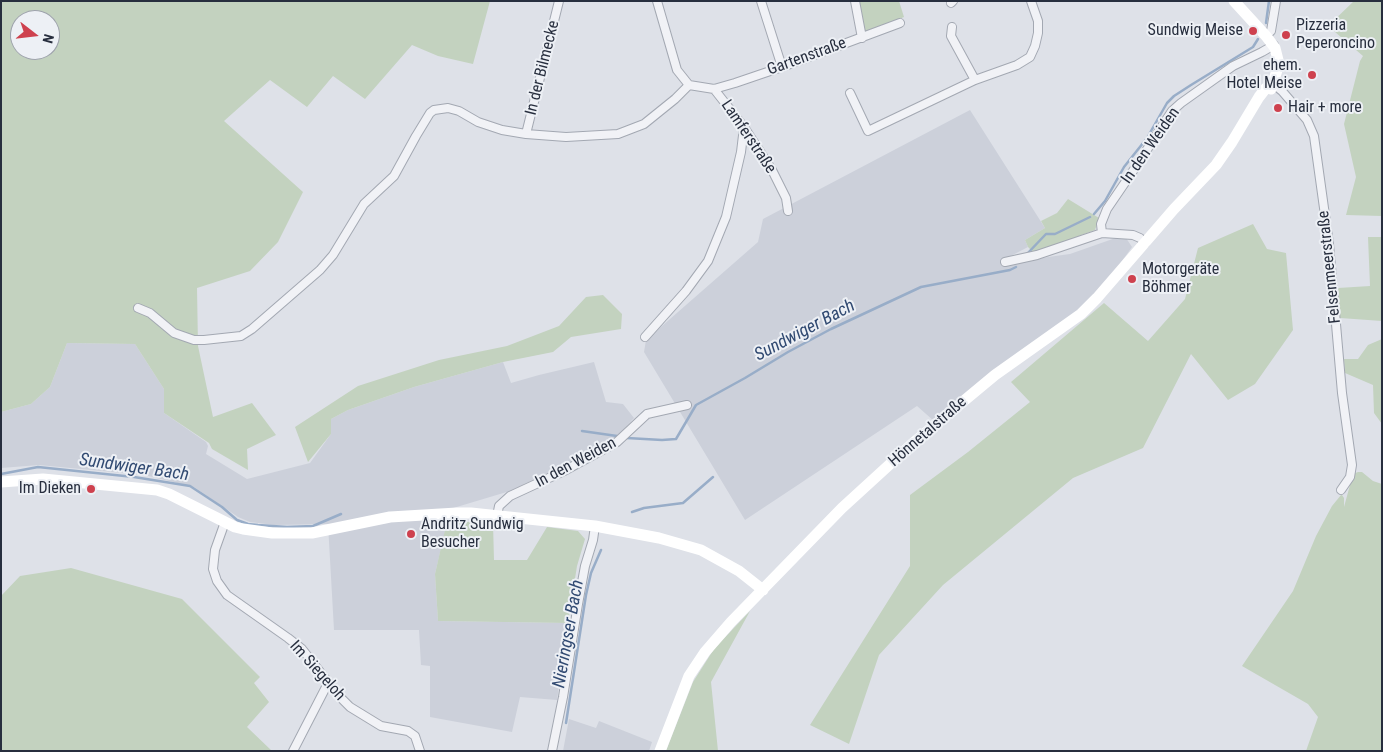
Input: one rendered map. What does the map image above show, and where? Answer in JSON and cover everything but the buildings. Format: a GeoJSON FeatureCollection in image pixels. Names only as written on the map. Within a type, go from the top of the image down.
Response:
{"type":"FeatureCollection","features":[{"type":"Feature","properties":{"kind":"main road"},"geometry":{"type":"LineString","coordinates":[[1234,1],[1270,41]]}},
{"type":"Feature","properties":{"kind":"main road","name":"Hönnetalstraße"},"geometry":{"type":"LineString","coordinates":[[660,751],[689,676],[711,644],[842,508],[912,444],[995,375],[1080,314],[1097,298],[1144,242],[1216,165],[1232,142],[1266,102],[1271,92],[1279,58],[1270,41]]}},
{"type":"Feature","properties":{"kind":"main road"},"geometry":{"type":"LineString","coordinates":[[1,482],[43,479],[157,490],[243,530],[257,532],[312,533],[390,517],[471,513],[595,526],[659,538],[701,550],[739,571],[763,590]]}},
{"type":"Feature","properties":{"kind":"street","name":"In der Bilmecke"},"geometry":{"type":"LineString","coordinates":[[526,134],[559,1]]}},
{"type":"Feature","properties":{"kind":"street"},"geometry":{"type":"LineString","coordinates":[[138,308],[150,313],[174,333],[194,340],[241,336],[252,329],[320,270],[333,255],[364,204],[394,176],[430,113],[434,110],[448,108],[459,111],[478,122],[502,130],[566,137],[618,134],[644,124],[675,100],[689,86],[677,70],[657,1]]}},
{"type":"Feature","properties":{"kind":"street"},"geometry":{"type":"LineString","coordinates":[[762,1],[782,66]]}},
{"type":"Feature","properties":{"kind":"street"},"geometry":{"type":"LineString","coordinates":[[855,1],[862,38]]}},
{"type":"Feature","properties":{"kind":"street"},"geometry":{"type":"LineString","coordinates":[[850,93],[868,131],[975,80],[1017,65],[1030,56],[1038,33],[1038,21],[1031,1]]}},
{"type":"Feature","properties":{"kind":"street"},"geometry":{"type":"LineString","coordinates":[[1270,41],[1276,1]]}},
{"type":"Feature","properties":{"kind":"street","name":"Gartenstraße"},"geometry":{"type":"LineString","coordinates":[[714,89],[900,24]]}},
{"type":"Feature","properties":{"kind":"street"},"geometry":{"type":"LineString","coordinates":[[952,27],[950,36],[975,80]]}},
{"type":"Feature","properties":{"kind":"street","name":"In den Weiden"},"geometry":{"type":"LineString","coordinates":[[1102,232],[1101,224],[1107,209],[1138,165],[1172,110],[1233,66],[1262,52],[1270,41]]}},
{"type":"Feature","properties":{"kind":"street","name":"Felsenmeerstraße"},"geometry":{"type":"LineString","coordinates":[[1272,83],[1282,91],[1307,120],[1314,136],[1330,251],[1342,393],[1352,465],[1350,477],[1342,490]]}},
{"type":"Feature","properties":{"kind":"street","name":"Lamferstraße"},"geometry":{"type":"LineString","coordinates":[[689,86],[714,89],[744,127],[772,170],[786,198],[788,211]]}},
{"type":"Feature","properties":{"kind":"street"},"geometry":{"type":"LineString","coordinates":[[645,336],[686,291],[708,261],[726,217],[741,152],[744,127]]}},
{"type":"Feature","properties":{"kind":"street"},"geometry":{"type":"LineString","coordinates":[[1005,262],[1037,255],[1102,232],[1133,235],[1144,242]]}},
{"type":"Feature","properties":{"kind":"street","name":"In den Weiden"},"geometry":{"type":"LineString","coordinates":[[497,516],[499,506],[510,496],[564,471],[617,442],[647,414],[687,405]]}},
{"type":"Feature","properties":{"kind":"street","name":"Im Siegeloh"},"geometry":{"type":"LineString","coordinates":[[226,522],[216,550],[213,569],[217,581],[227,595],[302,649],[329,684],[350,706],[381,726],[408,731],[415,736],[420,751]]}},
{"type":"Feature","properties":{"kind":"street"},"geometry":{"type":"LineString","coordinates":[[552,751],[585,566],[595,526]]}},
{"type":"Feature","properties":{"kind":"street"},"geometry":{"type":"LineString","coordinates":[[293,751],[329,684]]}},
{"type":"Feature","properties":{"kind":"shaded area"},"geometry":{"type":"Polygon","coordinates":[[[970,110],[1045,228],[1025,240],[1028,247],[1005,259],[1007,266],[1070,254],[1124,235],[1132,247],[1117,268],[1082,308],[934,421],[917,406],[745,520],[644,352],[646,340],[758,242],[763,219],[970,110]]]}},
{"type":"Feature","properties":{"kind":"shaded area"},"geometry":{"type":"Polygon","coordinates":[[[67,343],[135,344],[164,389],[164,413],[206,442],[208,446],[206,454],[247,479],[310,463],[331,434],[331,419],[348,410],[414,387],[503,362],[511,383],[594,362],[606,402],[623,404],[634,418],[612,442],[510,491],[450,509],[435,574],[438,621],[568,623],[557,700],[520,697],[512,732],[430,717],[430,666],[421,665],[419,630],[334,630],[328,524],[274,525],[250,522],[238,517],[194,487],[144,475],[39,465],[1,468],[1,412],[31,404],[50,387],[67,343]]]}},
{"type":"Feature","properties":{"kind":"shaded area"},"geometry":{"type":"Polygon","coordinates":[[[569,719],[596,728],[599,721],[652,742],[649,751],[563,751],[569,719]]]}},
{"type":"Feature","properties":{"kind":"green space"},"geometry":{"type":"Polygon","coordinates":[[[1,1],[490,1],[473,64],[438,56],[412,45],[365,99],[333,76],[307,107],[270,80],[224,121],[303,192],[278,242],[250,271],[197,288],[198,346],[213,417],[252,403],[276,435],[247,449],[248,470],[212,449],[209,443],[164,413],[164,389],[135,344],[67,343],[50,387],[31,404],[1,412],[1,1]]]}},
{"type":"Feature","properties":{"kind":"green space"},"geometry":{"type":"Polygon","coordinates":[[[859,1],[899,1],[904,17],[865,33],[859,1]]]}},
{"type":"Feature","properties":{"kind":"green space"},"geometry":{"type":"Polygon","coordinates":[[[1354,1],[1382,1],[1382,216],[1346,215],[1356,177],[1344,124],[1360,61],[1363,56],[1328,26],[1354,1]]]}},
{"type":"Feature","properties":{"kind":"green space"},"geometry":{"type":"Polygon","coordinates":[[[1068,199],[1099,218],[1095,230],[1033,252],[1025,240],[1045,228],[1041,221],[1057,213],[1068,199]]]}},
{"type":"Feature","properties":{"kind":"green space"},"geometry":{"type":"Polygon","coordinates":[[[1253,224],[1267,249],[1286,253],[1293,330],[1255,384],[1228,400],[1191,354],[1143,448],[1073,478],[943,585],[879,655],[849,744],[810,725],[910,566],[910,495],[968,452],[1030,402],[1011,382],[1104,303],[1148,341],[1185,299],[1198,248],[1253,224]]]}},
{"type":"Feature","properties":{"kind":"green space"},"geometry":{"type":"Polygon","coordinates":[[[1368,237],[1382,237],[1382,321],[1340,318],[1338,288],[1370,286],[1368,237]]]}},
{"type":"Feature","properties":{"kind":"green space"},"geometry":{"type":"Polygon","coordinates":[[[603,295],[622,314],[621,329],[571,337],[553,352],[503,362],[414,387],[348,410],[331,419],[331,434],[308,462],[295,427],[358,386],[439,360],[507,346],[559,326],[586,297],[603,295]]]}},
{"type":"Feature","properties":{"kind":"green space"},"geometry":{"type":"Polygon","coordinates":[[[1382,339],[1382,424],[1374,413],[1373,385],[1345,373],[1344,359],[1358,359],[1368,345],[1382,339]]]}},
{"type":"Feature","properties":{"kind":"green space"},"geometry":{"type":"Polygon","coordinates":[[[1362,472],[1373,481],[1382,484],[1382,751],[1306,751],[1318,717],[1308,704],[1242,666],[1293,591],[1316,536],[1332,506],[1341,495],[1344,498],[1344,507],[1353,474],[1362,472]]]}},
{"type":"Feature","properties":{"kind":"green space"},"geometry":{"type":"Polygon","coordinates":[[[447,521],[493,523],[494,560],[527,560],[547,527],[578,531],[585,539],[577,566],[568,623],[438,621],[435,574],[447,521]]]}},
{"type":"Feature","properties":{"kind":"green space"},"geometry":{"type":"Polygon","coordinates":[[[71,568],[182,599],[260,677],[254,683],[269,702],[247,727],[272,751],[1,751],[1,596],[20,576],[71,568]]]}},
{"type":"Feature","properties":{"kind":"green space"},"geometry":{"type":"Polygon","coordinates":[[[750,611],[711,682],[718,751],[666,751],[693,682],[714,649],[750,611]]]}},
{"type":"Feature","properties":{"kind":"waterway","name":"Sundwiger Bach"},"geometry":{"type":"LineString","coordinates":[[1266,23],[1269,1]]}},
{"type":"Feature","properties":{"kind":"waterway","name":"Sundwiger Bach"},"geometry":{"type":"LineString","coordinates":[[1094,214],[1105,201],[1124,167],[1147,138],[1167,103],[1174,96],[1253,47],[1258,39]]}},
{"type":"Feature","properties":{"kind":"waterway","name":"Sundwiger Bach"},"geometry":{"type":"LineString","coordinates":[[1026,255],[1046,234],[1055,234],[1090,217]]}},
{"type":"Feature","properties":{"kind":"waterway","name":"Sundwiger Bach"},"geometry":{"type":"LineString","coordinates":[[627,438],[676,439],[696,405],[831,329],[921,287],[1010,270],[1016,267]]}},
{"type":"Feature","properties":{"kind":"waterway","name":"Sundwiger Bach"},"geometry":{"type":"LineString","coordinates":[[582,431],[617,436]]}},
{"type":"Feature","properties":{"kind":"waterway","name":"Sundwiger Bach"},"geometry":{"type":"LineString","coordinates":[[1,474],[38,467],[134,477],[190,486],[222,507],[237,520],[248,524],[287,527],[313,526],[341,514]]}},
{"type":"Feature","properties":{"kind":"waterway","name":"Sundwiger Bach"},"geometry":{"type":"LineString","coordinates":[[632,512],[644,508],[683,503],[713,477]]}},
{"type":"Feature","properties":{"kind":"waterway","name":"Nieringser Bach"},"geometry":{"type":"LineString","coordinates":[[566,723],[586,595],[591,573],[601,550]]}},
{"type":"Feature","properties":{"kind":"place","name":"Sundwig Meise"},"geometry":{"type":"Point","coordinates":[1253,31]}},
{"type":"Feature","properties":{"kind":"place","name":"Pizzeria Peperoncino"},"geometry":{"type":"Point","coordinates":[1286,35]}},
{"type":"Feature","properties":{"kind":"place","name":"ehem. Hotel Meise"},"geometry":{"type":"Point","coordinates":[1312,75]}},
{"type":"Feature","properties":{"kind":"place","name":"Hair + more"},"geometry":{"type":"Point","coordinates":[1278,108]}},
{"type":"Feature","properties":{"kind":"place","name":"Motorgeräte Böhmer"},"geometry":{"type":"Point","coordinates":[1132,279]}},
{"type":"Feature","properties":{"kind":"place","name":"Im Dieken"},"geometry":{"type":"Point","coordinates":[91,489]}},
{"type":"Feature","properties":{"kind":"place","name":"Andritz Sundwig Besucher"},"geometry":{"type":"Point","coordinates":[411,534]}}]}
